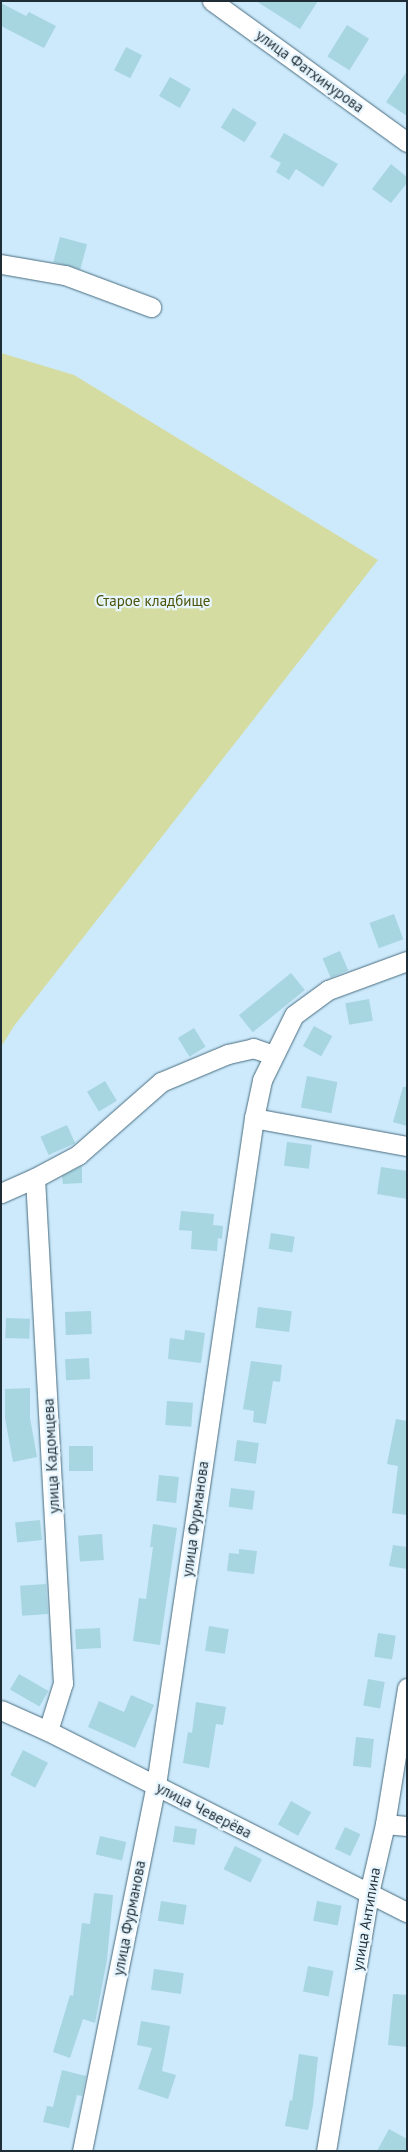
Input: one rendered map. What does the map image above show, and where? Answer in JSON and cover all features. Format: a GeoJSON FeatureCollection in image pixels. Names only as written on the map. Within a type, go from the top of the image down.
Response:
{"type":"FeatureCollection","features":[{"type":"Feature","properties":{"kind":"street","name":"улица Фатхинурова"},"geometry":{"type":"LineString","coordinates":[[212,1],[407,142]]}},
{"type":"Feature","properties":{"kind":"street"},"geometry":{"type":"LineString","coordinates":[[1,264],[65,275],[151,307]]}},
{"type":"Feature","properties":{"kind":"street","name":"улица Фурманова"},"geometry":{"type":"LineString","coordinates":[[82,2151],[156,1785],[254,1118],[262,1080],[294,1015],[328,990],[407,961]]}},
{"type":"Feature","properties":{"kind":"street"},"geometry":{"type":"LineString","coordinates":[[1,1193],[35,1178],[78,1155],[161,1082],[228,1054],[253,1048],[273,1055]]}},
{"type":"Feature","properties":{"kind":"street"},"geometry":{"type":"LineString","coordinates":[[254,1118],[407,1146]]}},
{"type":"Feature","properties":{"kind":"street","name":"улица Кадомцева"},"geometry":{"type":"LineString","coordinates":[[35,1178],[63,1683],[48,1731]]}},
{"type":"Feature","properties":{"kind":"street","name":"улица Антипина"},"geometry":{"type":"LineString","coordinates":[[326,2151],[369,1893],[385,1824],[407,1688]]}},
{"type":"Feature","properties":{"kind":"street","name":"улица Чеверёва"},"geometry":{"type":"LineString","coordinates":[[1,1710],[48,1731],[407,1912]]}},
{"type":"Feature","properties":{"kind":"street"},"geometry":{"type":"LineString","coordinates":[[385,1824],[407,1826]]}},
{"type":"Feature","properties":{"kind":"green space","name":"Старое кладбище"},"geometry":{"type":"Polygon","coordinates":[[[1,353],[74,375],[378,560],[14,1026],[1,1047],[1,353]]]}},
{"type":"Feature","properties":{"kind":"building"},"geometry":{"type":"Polygon","coordinates":[[[256,1],[318,1],[300,29],[256,1]]]}},
{"type":"Feature","properties":{"kind":"building"},"geometry":{"type":"Polygon","coordinates":[[[1,3],[26,16],[29,12],[56,26],[44,48],[1,26],[1,3]]]}},
{"type":"Feature","properties":{"kind":"building"},"geometry":{"type":"Polygon","coordinates":[[[347,25],[369,39],[349,70],[327,56],[347,25]]]}},
{"type":"Feature","properties":{"kind":"building"},"geometry":{"type":"Polygon","coordinates":[[[126,47],[142,55],[130,78],[114,70],[126,47]]]}},
{"type":"Feature","properties":{"kind":"building"},"geometry":{"type":"Polygon","coordinates":[[[407,71],[407,116],[386,102],[407,71]]]}},
{"type":"Feature","properties":{"kind":"building"},"geometry":{"type":"Polygon","coordinates":[[[170,77],[191,89],[180,108],[159,96],[170,77]]]}},
{"type":"Feature","properties":{"kind":"building"},"geometry":{"type":"Polygon","coordinates":[[[233,108],[257,123],[245,142],[221,128],[233,108]]]}},
{"type":"Feature","properties":{"kind":"building"},"geometry":{"type":"Polygon","coordinates":[[[284,133],[338,164],[323,187],[296,169],[289,180],[276,172],[281,163],[270,157],[284,133]]]}},
{"type":"Feature","properties":{"kind":"building"},"geometry":{"type":"Polygon","coordinates":[[[391,164],[407,177],[407,183],[391,203],[372,189],[391,164]]]}},
{"type":"Feature","properties":{"kind":"building"},"geometry":{"type":"Polygon","coordinates":[[[60,237],[87,244],[80,269],[53,262],[60,237]]]}},
{"type":"Feature","properties":{"kind":"building"},"geometry":{"type":"Polygon","coordinates":[[[394,914],[403,939],[379,948],[370,923],[394,914]]]}},
{"type":"Feature","properties":{"kind":"building"},"geometry":{"type":"Polygon","coordinates":[[[340,951],[348,970],[331,978],[323,958],[340,951]]]}},
{"type":"Feature","properties":{"kind":"building"},"geometry":{"type":"Polygon","coordinates":[[[291,973],[305,990],[253,1032],[239,1015],[291,973]]]}},
{"type":"Feature","properties":{"kind":"building"},"geometry":{"type":"Polygon","coordinates":[[[369,999],[373,1021],[349,1025],[345,1003],[369,999]]]}},
{"type":"Feature","properties":{"kind":"building"},"geometry":{"type":"Polygon","coordinates":[[[314,1026],[332,1036],[321,1056],[303,1046],[314,1026]]]}},
{"type":"Feature","properties":{"kind":"building"},"geometry":{"type":"Polygon","coordinates":[[[194,1028],[206,1047],[190,1057],[178,1038],[194,1028]]]}},
{"type":"Feature","properties":{"kind":"building"},"geometry":{"type":"Polygon","coordinates":[[[307,1076],[337,1082],[331,1113],[301,1107],[307,1076]]]}},
{"type":"Feature","properties":{"kind":"building"},"geometry":{"type":"Polygon","coordinates":[[[105,1081],[117,1101],[99,1112],[87,1092],[105,1081]]]}},
{"type":"Feature","properties":{"kind":"building"},"geometry":{"type":"Polygon","coordinates":[[[403,1087],[407,1087],[407,1126],[393,1122],[403,1087]]]}},
{"type":"Feature","properties":{"kind":"building"},"geometry":{"type":"Polygon","coordinates":[[[67,1125],[75,1143],[49,1155],[41,1137],[67,1125]]]}},
{"type":"Feature","properties":{"kind":"building"},"geometry":{"type":"Polygon","coordinates":[[[287,1142],[312,1145],[309,1169],[284,1166],[287,1142]]]}},
{"type":"Feature","properties":{"kind":"building"},"geometry":{"type":"Polygon","coordinates":[[[82,1166],[82,1183],[63,1184],[62,1176],[82,1166]]]}},
{"type":"Feature","properties":{"kind":"building"},"geometry":{"type":"Polygon","coordinates":[[[381,1167],[407,1171],[407,1199],[377,1194],[381,1167]]]}},
{"type":"Feature","properties":{"kind":"building"},"geometry":{"type":"Polygon","coordinates":[[[181,1211],[214,1214],[213,1225],[223,1226],[222,1239],[218,1238],[217,1251],[191,1249],[192,1231],[179,1230],[181,1211]]]}},
{"type":"Feature","properties":{"kind":"building"},"geometry":{"type":"Polygon","coordinates":[[[271,1233],[295,1237],[292,1253],[268,1249],[271,1233]]]}},
{"type":"Feature","properties":{"kind":"building"},"geometry":{"type":"Polygon","coordinates":[[[258,1307],[292,1311],[289,1332],[255,1328],[258,1307]]]}},
{"type":"Feature","properties":{"kind":"building"},"geometry":{"type":"Polygon","coordinates":[[[91,1311],[92,1334],[66,1335],[65,1312],[91,1311]]]}},
{"type":"Feature","properties":{"kind":"building"},"geometry":{"type":"Polygon","coordinates":[[[6,1318],[30,1319],[29,1339],[5,1338],[6,1318]]]}},
{"type":"Feature","properties":{"kind":"building"},"geometry":{"type":"Polygon","coordinates":[[[185,1330],[205,1333],[201,1363],[168,1359],[170,1338],[184,1340],[185,1330]]]}},
{"type":"Feature","properties":{"kind":"building"},"geometry":{"type":"Polygon","coordinates":[[[89,1358],[90,1379],[66,1380],[65,1359],[89,1358]]]}},
{"type":"Feature","properties":{"kind":"building"},"geometry":{"type":"Polygon","coordinates":[[[251,1361],[282,1365],[280,1382],[273,1381],[266,1424],[253,1422],[254,1411],[243,1409],[251,1361]]]}},
{"type":"Feature","properties":{"kind":"building"},"geometry":{"type":"Polygon","coordinates":[[[30,1388],[30,1418],[37,1457],[13,1462],[5,1418],[5,1389],[30,1388]]]}},
{"type":"Feature","properties":{"kind":"building"},"geometry":{"type":"Polygon","coordinates":[[[167,1401],[193,1403],[191,1427],[165,1425],[167,1401]]]}},
{"type":"Feature","properties":{"kind":"building"},"geometry":{"type":"Polygon","coordinates":[[[396,1419],[407,1421],[407,1515],[392,1513],[398,1466],[387,1464],[396,1419]]]}},
{"type":"Feature","properties":{"kind":"building"},"geometry":{"type":"Polygon","coordinates":[[[237,1440],[259,1443],[256,1464],[234,1461],[237,1440]]]}},
{"type":"Feature","properties":{"kind":"building"},"geometry":{"type":"Polygon","coordinates":[[[69,1446],[93,1446],[93,1471],[69,1471],[69,1446]]]}},
{"type":"Feature","properties":{"kind":"building"},"geometry":{"type":"Polygon","coordinates":[[[159,1475],[179,1477],[176,1503],[156,1501],[159,1475]]]}},
{"type":"Feature","properties":{"kind":"building"},"geometry":{"type":"Polygon","coordinates":[[[231,1488],[255,1491],[253,1510],[229,1507],[231,1488]]]}},
{"type":"Feature","properties":{"kind":"building"},"geometry":{"type":"Polygon","coordinates":[[[40,1520],[42,1540],[17,1543],[15,1523],[40,1520]]]}},
{"type":"Feature","properties":{"kind":"building"},"geometry":{"type":"Polygon","coordinates":[[[153,1524],[177,1528],[160,1645],[133,1641],[139,1598],[146,1599],[153,1547],[150,1547],[153,1524]]]}},
{"type":"Feature","properties":{"kind":"building"},"geometry":{"type":"Polygon","coordinates":[[[102,1534],[104,1560],[80,1562],[78,1536],[102,1534]]]}},
{"type":"Feature","properties":{"kind":"building"},"geometry":{"type":"Polygon","coordinates":[[[393,1545],[407,1547],[407,1569],[389,1566],[393,1545]]]}},
{"type":"Feature","properties":{"kind":"building"},"geometry":{"type":"Polygon","coordinates":[[[239,1549],[257,1551],[254,1574],[227,1571],[229,1553],[239,1554],[239,1549]]]}},
{"type":"Feature","properties":{"kind":"building"},"geometry":{"type":"Polygon","coordinates":[[[46,1584],[48,1614],[22,1616],[20,1586],[46,1584]]]}},
{"type":"Feature","properties":{"kind":"building"},"geometry":{"type":"Polygon","coordinates":[[[209,1626],[229,1629],[225,1654],[205,1651],[209,1626]]]}},
{"type":"Feature","properties":{"kind":"building"},"geometry":{"type":"Polygon","coordinates":[[[100,1628],[101,1648],[76,1649],[75,1629],[100,1628]]]}},
{"type":"Feature","properties":{"kind":"building"},"geometry":{"type":"Polygon","coordinates":[[[378,1633],[396,1636],[392,1660],[374,1657],[378,1633]]]}},
{"type":"Feature","properties":{"kind":"building"},"geometry":{"type":"Polygon","coordinates":[[[19,1674],[48,1691],[39,1707],[10,1690],[19,1674]]]}},
{"type":"Feature","properties":{"kind":"building"},"geometry":{"type":"Polygon","coordinates":[[[368,1679],[385,1682],[380,1709],[363,1706],[368,1679]]]}},
{"type":"Feature","properties":{"kind":"building"},"geometry":{"type":"Polygon","coordinates":[[[131,1695],[154,1705],[135,1748],[88,1727],[99,1701],[124,1712],[131,1695]]]}},
{"type":"Feature","properties":{"kind":"building"},"geometry":{"type":"Polygon","coordinates":[[[196,1702],[226,1707],[223,1725],[216,1724],[209,1768],[183,1763],[188,1732],[192,1733],[196,1702]]]}},
{"type":"Feature","properties":{"kind":"building"},"geometry":{"type":"Polygon","coordinates":[[[356,1737],[374,1739],[371,1768],[353,1766],[356,1737]]]}},
{"type":"Feature","properties":{"kind":"building"},"geometry":{"type":"Polygon","coordinates":[[[23,1750],[48,1763],[35,1788],[10,1775],[23,1750]]]}},
{"type":"Feature","properties":{"kind":"building"},"geometry":{"type":"Polygon","coordinates":[[[291,1801],[311,1812],[298,1836],[278,1825],[291,1801]]]}},
{"type":"Feature","properties":{"kind":"building"},"geometry":{"type":"Polygon","coordinates":[[[175,1826],[197,1829],[195,1845],[173,1842],[175,1826]]]}},
{"type":"Feature","properties":{"kind":"building"},"geometry":{"type":"Polygon","coordinates":[[[345,1827],[360,1834],[350,1856],[335,1849],[345,1827]]]}},
{"type":"Feature","properties":{"kind":"building"},"geometry":{"type":"Polygon","coordinates":[[[100,1836],[126,1842],[122,1861],[96,1855],[100,1836]]]}},
{"type":"Feature","properties":{"kind":"building"},"geometry":{"type":"Polygon","coordinates":[[[235,1846],[262,1859],[251,1883],[224,1869],[235,1846]]]}},
{"type":"Feature","properties":{"kind":"building"},"geometry":{"type":"Polygon","coordinates":[[[94,1893],[113,1895],[107,1960],[95,2023],[83,2019],[70,2058],[53,2052],[70,1995],[73,1996],[82,1923],[90,1924],[94,1893]]]}},
{"type":"Feature","properties":{"kind":"building"},"geometry":{"type":"Polygon","coordinates":[[[161,1901],[187,1905],[184,1925],[158,1921],[161,1901]]]}},
{"type":"Feature","properties":{"kind":"building"},"geometry":{"type":"Polygon","coordinates":[[[317,1901],[342,1906],[338,1925],[313,1921],[317,1901]]]}},
{"type":"Feature","properties":{"kind":"building"},"geometry":{"type":"Polygon","coordinates":[[[308,1966],[334,1971],[329,1996],[303,1992],[308,1966]]]}},
{"type":"Feature","properties":{"kind":"building"},"geometry":{"type":"Polygon","coordinates":[[[154,1969],[184,1973],[181,1994],[151,1990],[154,1969]]]}},
{"type":"Feature","properties":{"kind":"building"},"geometry":{"type":"Polygon","coordinates":[[[393,1994],[407,1995],[407,2047],[388,2045],[393,1994]]]}},
{"type":"Feature","properties":{"kind":"building"},"geometry":{"type":"Polygon","coordinates":[[[141,2021],[170,2026],[162,2071],[176,2075],[168,2099],[138,2089],[152,2048],[137,2045],[141,2021]]]}},
{"type":"Feature","properties":{"kind":"building"},"geometry":{"type":"Polygon","coordinates":[[[299,2054],[318,2057],[313,2105],[308,2130],[285,2126],[290,2100],[292,2101],[299,2054]]]}},
{"type":"Feature","properties":{"kind":"building"},"geometry":{"type":"Polygon","coordinates":[[[62,2070],[86,2076],[82,2096],[77,2095],[69,2128],[43,2122],[47,2106],[53,2107],[62,2070]]]}},
{"type":"Feature","properties":{"kind":"building"},"geometry":{"type":"Polygon","coordinates":[[[389,2129],[407,2139],[407,2151],[377,2151],[389,2129]]]}}]}
